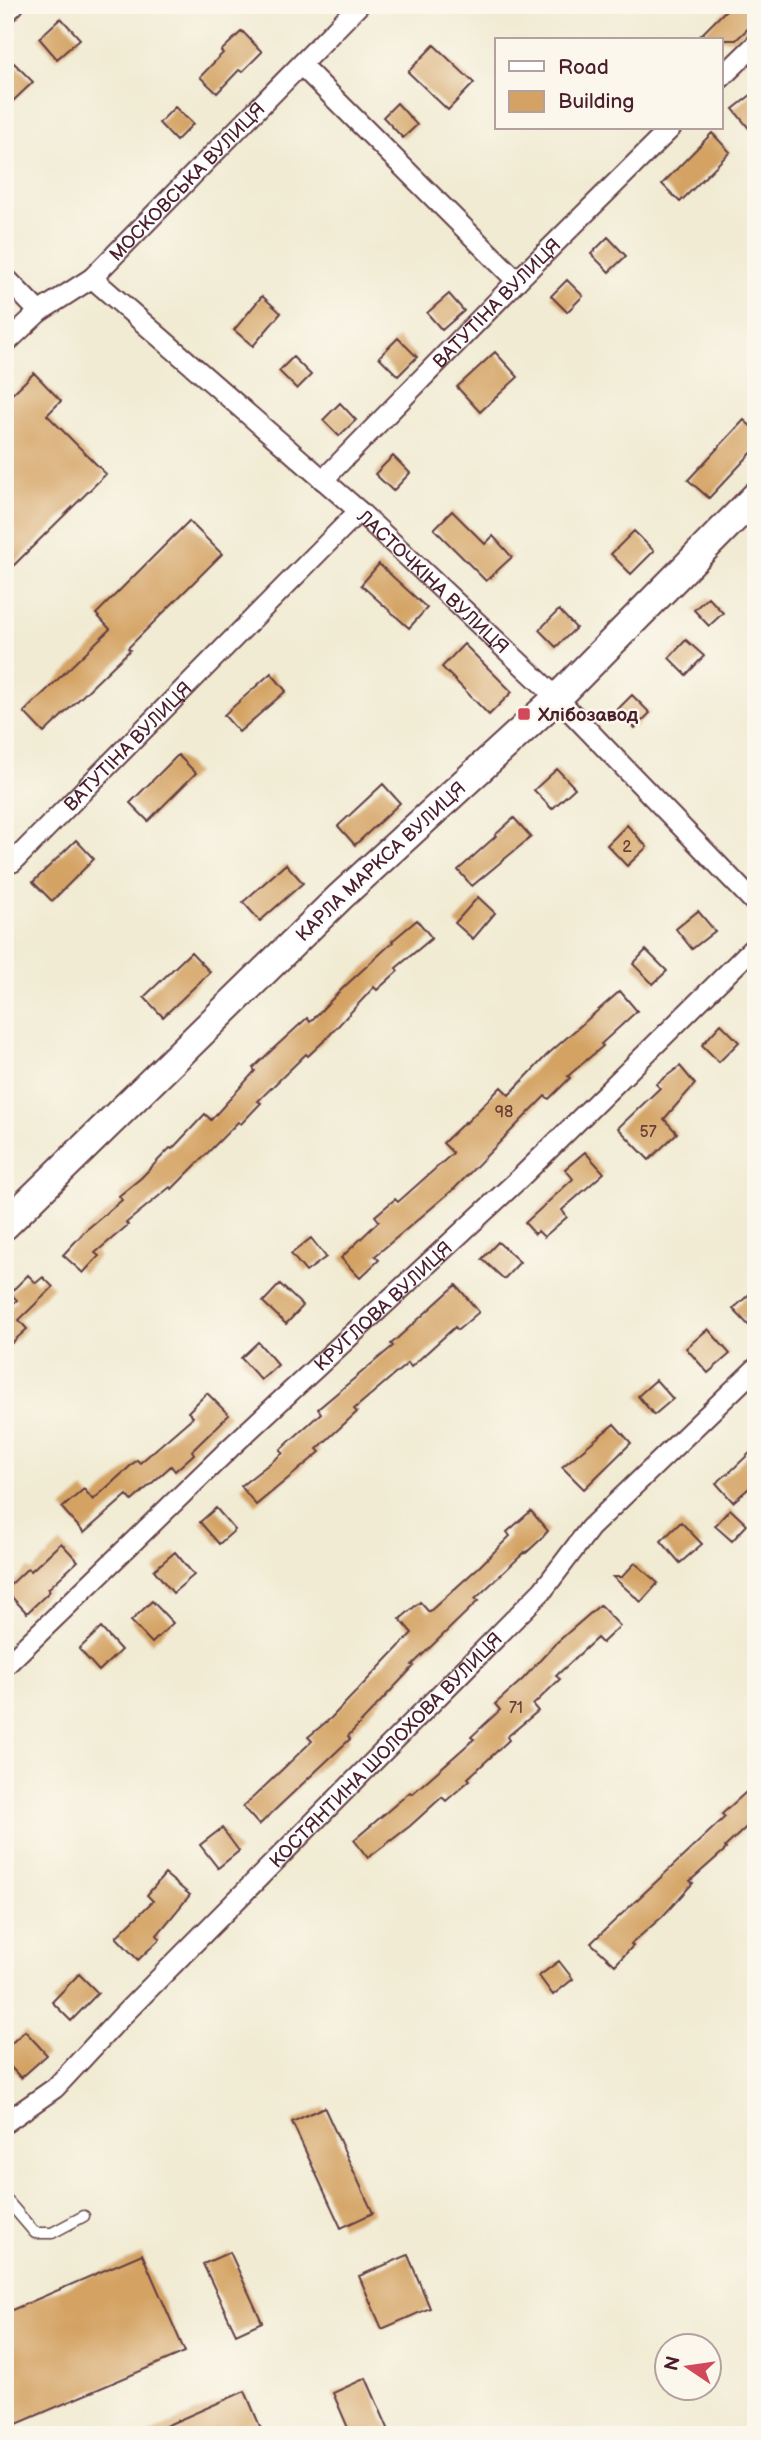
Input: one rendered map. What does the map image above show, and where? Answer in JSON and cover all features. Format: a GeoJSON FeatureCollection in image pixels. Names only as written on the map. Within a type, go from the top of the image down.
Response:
{"type":"FeatureCollection","features":[{"type":"Feature","properties":{"kind":"street"},"geometry":{"type":"LineString","coordinates":[[5,13],[14,5]]}},
{"type":"Feature","properties":{"kind":"street","name":"МОСКОВСЬКА ВУЛИЦЯ"},"geometry":{"type":"LineString","coordinates":[[5,344],[39,312],[92,278],[359,5]]}},
{"type":"Feature","properties":{"kind":"street"},"geometry":{"type":"LineString","coordinates":[[722,77],[756,44]]}},
{"type":"Feature","properties":{"kind":"street"},"geometry":{"type":"LineString","coordinates":[[302,66],[517,281]]}},
{"type":"Feature","properties":{"kind":"street","name":"ВАТУТІНА ВУЛИЦЯ"},"geometry":{"type":"LineString","coordinates":[[323,480],[669,130]]}},
{"type":"Feature","properties":{"kind":"street"},"geometry":{"type":"LineString","coordinates":[[5,277],[39,312]]}},
{"type":"Feature","properties":{"kind":"street","name":"ЛАСТОЧКІНА ВУЛИЦЯ"},"geometry":{"type":"LineString","coordinates":[[92,278],[359,511],[557,698],[756,904]]}},
{"type":"Feature","properties":{"kind":"street","name":"КАРЛА МАРКСА ВУЛИЦЯ"},"geometry":{"type":"LineString","coordinates":[[5,1225],[340,897],[557,698],[756,496]]}},
{"type":"Feature","properties":{"kind":"street","name":"ВАТУТІНА ВУЛИЦЯ"},"geometry":{"type":"LineString","coordinates":[[13,862],[359,511]]}},
{"type":"Feature","properties":{"kind":"street","name":"КРУГЛОВА ВУЛИЦЯ"},"geometry":{"type":"LineString","coordinates":[[5,1665],[231,1447],[519,1179],[756,945]]}},
{"type":"Feature","properties":{"kind":"street","name":"КОСТЯНТИНА ШОЛОХОВА ВУЛИЦЯ"},"geometry":{"type":"LineString","coordinates":[[5,2123],[55,2088],[122,2016],[543,1590],[590,1528],[756,1368]]}},
{"type":"Feature","properties":{"kind":"lane"},"geometry":{"type":"LineString","coordinates":[[5,2198],[34,2233],[52,2233],[84,2216]]}},
{"type":"Feature","properties":{"kind":"building"},"geometry":{"type":"Polygon","coordinates":[[[731,5],[756,5],[756,21],[736,40],[698,38],[731,5]]]}},
{"type":"Feature","properties":{"kind":"building"},"geometry":{"type":"Polygon","coordinates":[[[61,18],[80,39],[57,59],[39,38],[61,18]]]}},
{"type":"Feature","properties":{"kind":"building"},"geometry":{"type":"Polygon","coordinates":[[[242,31],[262,52],[242,72],[239,70],[217,93],[200,77],[242,31]]]}},
{"type":"Feature","properties":{"kind":"building"},"geometry":{"type":"Polygon","coordinates":[[[434,45],[474,83],[448,110],[408,72],[434,45]]]}},
{"type":"Feature","properties":{"kind":"building"},"geometry":{"type":"Polygon","coordinates":[[[14,63],[33,82],[13,101],[5,93],[5,72],[14,63]]]}},
{"type":"Feature","properties":{"kind":"building"},"geometry":{"type":"Polygon","coordinates":[[[756,91],[756,137],[733,109],[756,91]]]}},
{"type":"Feature","properties":{"kind":"building"},"geometry":{"type":"Polygon","coordinates":[[[397,103],[417,125],[403,138],[383,117],[397,103]]]}},
{"type":"Feature","properties":{"kind":"building"},"geometry":{"type":"Polygon","coordinates":[[[175,107],[193,124],[176,141],[159,123],[175,107]]]}},
{"type":"Feature","properties":{"kind":"building"},"geometry":{"type":"Polygon","coordinates":[[[712,133],[730,152],[680,202],[662,184],[712,133]]]}},
{"type":"Feature","properties":{"kind":"building"},"geometry":{"type":"Polygon","coordinates":[[[608,237],[626,256],[609,272],[591,254],[608,237]]]}},
{"type":"Feature","properties":{"kind":"building"},"geometry":{"type":"Polygon","coordinates":[[[567,280],[583,296],[567,312],[551,296],[567,280]]]}},
{"type":"Feature","properties":{"kind":"building"},"geometry":{"type":"Polygon","coordinates":[[[449,294],[464,311],[442,330],[427,313],[449,294]]]}},
{"type":"Feature","properties":{"kind":"building"},"geometry":{"type":"Polygon","coordinates":[[[262,296],[281,313],[253,346],[234,330],[262,296]]]}},
{"type":"Feature","properties":{"kind":"building"},"geometry":{"type":"Polygon","coordinates":[[[398,338],[417,357],[398,376],[379,357],[398,338]]]}},
{"type":"Feature","properties":{"kind":"building"},"geometry":{"type":"Polygon","coordinates":[[[495,352],[518,377],[480,412],[457,387],[495,352]]]}},
{"type":"Feature","properties":{"kind":"building"},"geometry":{"type":"Polygon","coordinates":[[[293,357],[311,375],[297,389],[279,371],[293,357]]]}},
{"type":"Feature","properties":{"kind":"building"},"geometry":{"type":"Polygon","coordinates":[[[34,373],[61,401],[47,415],[106,474],[5,574],[5,401],[34,373]]]}},
{"type":"Feature","properties":{"kind":"building"},"geometry":{"type":"Polygon","coordinates":[[[340,403],[356,420],[339,436],[323,420],[340,403]]]}},
{"type":"Feature","properties":{"kind":"building"},"geometry":{"type":"Polygon","coordinates":[[[744,420],[756,431],[756,448],[709,498],[688,480],[744,420]]]}},
{"type":"Feature","properties":{"kind":"building"},"geometry":{"type":"Polygon","coordinates":[[[393,456],[410,473],[393,491],[375,474],[393,456]]]}},
{"type":"Feature","properties":{"kind":"building"},"geometry":{"type":"Polygon","coordinates":[[[452,511],[485,544],[493,536],[512,557],[486,581],[434,529],[452,511]]]}},
{"type":"Feature","properties":{"kind":"building"},"geometry":{"type":"Polygon","coordinates":[[[189,521],[222,554],[128,648],[130,650],[44,733],[24,712],[110,629],[96,614],[189,521]]]}},
{"type":"Feature","properties":{"kind":"building"},"geometry":{"type":"Polygon","coordinates":[[[634,531],[654,551],[631,574],[611,554],[634,531]]]}},
{"type":"Feature","properties":{"kind":"building"},"geometry":{"type":"Polygon","coordinates":[[[379,564],[427,608],[409,628],[361,585],[379,564]]]}},
{"type":"Feature","properties":{"kind":"building"},"geometry":{"type":"Polygon","coordinates":[[[708,597],[723,613],[709,626],[694,610],[708,597]]]}},
{"type":"Feature","properties":{"kind":"building"},"geometry":{"type":"Polygon","coordinates":[[[559,610],[576,628],[556,647],[539,630],[559,610]]]}},
{"type":"Feature","properties":{"kind":"building"},"geometry":{"type":"Polygon","coordinates":[[[686,640],[704,656],[686,675],[669,658],[686,640]]]}},
{"type":"Feature","properties":{"kind":"building"},"geometry":{"type":"Polygon","coordinates":[[[464,644],[512,692],[489,715],[442,667],[464,644]]]}},
{"type":"Feature","properties":{"kind":"building"},"geometry":{"type":"Polygon","coordinates":[[[271,673],[286,691],[239,732],[224,715],[271,673]]]}},
{"type":"Feature","properties":{"kind":"building"},"geometry":{"type":"Polygon","coordinates":[[[632,695],[650,713],[635,728],[617,710],[632,695]]]}},
{"type":"Feature","properties":{"kind":"building"},"geometry":{"type":"Polygon","coordinates":[[[178,755],[196,773],[148,821],[130,803],[178,755]]]}},
{"type":"Feature","properties":{"kind":"building"},"geometry":{"type":"Polygon","coordinates":[[[557,769],[575,788],[552,809],[534,790],[557,769]]]}},
{"type":"Feature","properties":{"kind":"building"},"geometry":{"type":"Polygon","coordinates":[[[383,784],[400,803],[355,845],[338,826],[383,784]]]}},
{"type":"Feature","properties":{"kind":"building"},"geometry":{"type":"Polygon","coordinates":[[[514,818],[531,837],[472,886],[458,870],[514,818]]]}},
{"type":"Feature","properties":{"kind":"building"},"geometry":{"type":"Polygon","coordinates":[[[627,825],[647,847],[627,866],[607,845],[627,825]]]}},
{"type":"Feature","properties":{"kind":"building"},"geometry":{"type":"Polygon","coordinates":[[[76,840],[94,859],[52,901],[33,882],[76,840]]]}},
{"type":"Feature","properties":{"kind":"building"},"geometry":{"type":"Polygon","coordinates":[[[286,864],[303,883],[260,921],[243,902],[286,864]]]}},
{"type":"Feature","properties":{"kind":"building"},"geometry":{"type":"Polygon","coordinates":[[[478,897],[495,913],[473,939],[455,923],[478,897]]]}},
{"type":"Feature","properties":{"kind":"building"},"geometry":{"type":"Polygon","coordinates":[[[698,911],[715,931],[692,949],[676,929],[698,911]]]}},
{"type":"Feature","properties":{"kind":"building"},"geometry":{"type":"Polygon","coordinates":[[[417,920],[432,938],[396,968],[398,971],[377,990],[374,987],[326,1039],[308,1056],[306,1054],[258,1101],[261,1103],[241,1124],[238,1122],[172,1189],[170,1187],[126,1223],[128,1225],[95,1253],[99,1256],[83,1273],[63,1255],[86,1230],[122,1200],[119,1196],[172,1149],[205,1114],[211,1120],[255,1071],[253,1068],[273,1049],[307,1018],[310,1022],[417,920]]]}},
{"type":"Feature","properties":{"kind":"building"},"geometry":{"type":"Polygon","coordinates":[[[646,950],[667,971],[653,984],[633,964],[646,950]]]}},
{"type":"Feature","properties":{"kind":"building"},"geometry":{"type":"Polygon","coordinates":[[[191,952],[210,972],[163,1017],[144,997],[191,952]]]}},
{"type":"Feature","properties":{"kind":"building"},"geometry":{"type":"Polygon","coordinates":[[[620,991],[637,1011],[601,1044],[603,1046],[568,1076],[570,1078],[549,1099],[545,1096],[455,1188],[375,1256],[379,1260],[360,1278],[341,1258],[379,1221],[375,1216],[395,1199],[398,1202],[453,1153],[443,1143],[501,1087],[509,1095],[547,1055],[620,991]]]}},
{"type":"Feature","properties":{"kind":"building"},"geometry":{"type":"Polygon","coordinates":[[[721,1024],[739,1042],[719,1062],[702,1045],[721,1024]]]}},
{"type":"Feature","properties":{"kind":"building"},"geometry":{"type":"Polygon","coordinates":[[[680,1066],[695,1084],[664,1119],[677,1133],[649,1160],[618,1128],[660,1088],[656,1084],[680,1066]]]}},
{"type":"Feature","properties":{"kind":"building"},"geometry":{"type":"Polygon","coordinates":[[[585,1152],[604,1173],[562,1210],[567,1217],[544,1237],[538,1231],[535,1234],[525,1223],[573,1179],[565,1169],[585,1152]]]}},
{"type":"Feature","properties":{"kind":"building"},"geometry":{"type":"Polygon","coordinates":[[[311,1238],[326,1257],[306,1272],[291,1254],[311,1238]]]}},
{"type":"Feature","properties":{"kind":"building"},"geometry":{"type":"Polygon","coordinates":[[[498,1242],[520,1262],[504,1279],[482,1259],[498,1242]]]}},
{"type":"Feature","properties":{"kind":"building"},"geometry":{"type":"Polygon","coordinates":[[[28,1275],[36,1283],[43,1277],[53,1287],[19,1320],[27,1329],[5,1349],[5,1305],[8,1309],[17,1300],[10,1293],[28,1275]]]}},
{"type":"Feature","properties":{"kind":"building"},"geometry":{"type":"Polygon","coordinates":[[[280,1284],[303,1306],[286,1324],[263,1302],[280,1284]]]}},
{"type":"Feature","properties":{"kind":"building"},"geometry":{"type":"Polygon","coordinates":[[[456,1285],[479,1312],[458,1330],[455,1327],[411,1367],[408,1363],[354,1409],[357,1412],[317,1449],[320,1452],[256,1505],[241,1486],[283,1453],[280,1450],[321,1413],[318,1409],[393,1346],[391,1344],[456,1285]]]}},
{"type":"Feature","properties":{"kind":"building"},"geometry":{"type":"Polygon","coordinates":[[[756,1288],[756,1333],[733,1309],[756,1288]]]}},
{"type":"Feature","properties":{"kind":"building"},"geometry":{"type":"Polygon","coordinates":[[[708,1329],[730,1354],[708,1373],[686,1348],[708,1329]]]}},
{"type":"Feature","properties":{"kind":"building"},"geometry":{"type":"Polygon","coordinates":[[[258,1342],[278,1365],[261,1380],[241,1358],[258,1342]]]}},
{"type":"Feature","properties":{"kind":"building"},"geometry":{"type":"Polygon","coordinates":[[[656,1380],[673,1399],[654,1415],[638,1396],[656,1380]]]}},
{"type":"Feature","properties":{"kind":"building"},"geometry":{"type":"Polygon","coordinates":[[[207,1393],[229,1415],[175,1471],[171,1466],[132,1501],[127,1495],[84,1533],[62,1508],[84,1489],[93,1500],[137,1460],[140,1463],[193,1417],[188,1412],[207,1393]]]}},
{"type":"Feature","properties":{"kind":"building"},"geometry":{"type":"Polygon","coordinates":[[[614,1424],[631,1443],[584,1489],[562,1467],[614,1424]]]}},
{"type":"Feature","properties":{"kind":"building"},"geometry":{"type":"Polygon","coordinates":[[[756,1447],[756,1482],[733,1502],[716,1483],[756,1447]]]}},
{"type":"Feature","properties":{"kind":"building"},"geometry":{"type":"Polygon","coordinates":[[[216,1508],[235,1530],[219,1544],[200,1522],[216,1508]]]}},
{"type":"Feature","properties":{"kind":"building"},"geometry":{"type":"Polygon","coordinates":[[[730,1509],[747,1525],[732,1541],[715,1526],[730,1509]]]}},
{"type":"Feature","properties":{"kind":"building"},"geometry":{"type":"Polygon","coordinates":[[[531,1511],[548,1531],[475,1599],[478,1601],[412,1665],[414,1666],[348,1736],[350,1739],[259,1825],[243,1807],[312,1741],[308,1737],[331,1718],[412,1633],[400,1619],[420,1602],[429,1612],[480,1566],[510,1536],[507,1532],[531,1511]]]}},
{"type":"Feature","properties":{"kind":"building"},"geometry":{"type":"Polygon","coordinates":[[[681,1522],[702,1544],[680,1563],[661,1541],[681,1522]]]}},
{"type":"Feature","properties":{"kind":"building"},"geometry":{"type":"Polygon","coordinates":[[[61,1543],[78,1561],[27,1613],[5,1590],[28,1568],[31,1571],[61,1543]]]}},
{"type":"Feature","properties":{"kind":"building"},"geometry":{"type":"Polygon","coordinates":[[[175,1552],[194,1575],[173,1593],[154,1570],[175,1552]]]}},
{"type":"Feature","properties":{"kind":"building"},"geometry":{"type":"Polygon","coordinates":[[[635,1563],[658,1583],[641,1602],[613,1577],[622,1577],[635,1563]]]}},
{"type":"Feature","properties":{"kind":"building"},"geometry":{"type":"Polygon","coordinates":[[[152,1601],[173,1623],[152,1643],[131,1621],[152,1601]]]}},
{"type":"Feature","properties":{"kind":"building"},"geometry":{"type":"Polygon","coordinates":[[[600,1605],[620,1626],[602,1643],[597,1638],[556,1676],[560,1679],[533,1705],[538,1711],[507,1737],[509,1740],[468,1778],[470,1780],[446,1801],[442,1797],[368,1858],[354,1840],[410,1792],[412,1794],[474,1739],[471,1737],[500,1710],[495,1704],[523,1679],[555,1644],[600,1605]]]}},
{"type":"Feature","properties":{"kind":"building"},"geometry":{"type":"Polygon","coordinates":[[[101,1628],[121,1650],[99,1671],[79,1649],[101,1628]]]}},
{"type":"Feature","properties":{"kind":"building"},"geometry":{"type":"Polygon","coordinates":[[[756,1783],[756,1818],[690,1881],[693,1883],[663,1916],[631,1944],[633,1946],[615,1965],[591,1943],[725,1817],[722,1814],[756,1783]]]}},
{"type":"Feature","properties":{"kind":"building"},"geometry":{"type":"Polygon","coordinates":[[[222,1828],[239,1851],[218,1868],[200,1845],[222,1828]]]}},
{"type":"Feature","properties":{"kind":"building"},"geometry":{"type":"Polygon","coordinates":[[[165,1874],[190,1895],[157,1935],[160,1939],[138,1960],[116,1937],[153,1901],[147,1895],[165,1874]]]}},
{"type":"Feature","properties":{"kind":"building"},"geometry":{"type":"Polygon","coordinates":[[[559,1961],[573,1979],[553,1995],[539,1976],[559,1961]]]}},
{"type":"Feature","properties":{"kind":"building"},"geometry":{"type":"Polygon","coordinates":[[[79,1974],[98,1993],[71,2021],[52,2002],[79,1974]]]}},
{"type":"Feature","properties":{"kind":"building"},"geometry":{"type":"Polygon","coordinates":[[[25,2031],[47,2055],[21,2078],[5,2061],[5,2049],[25,2031]]]}},
{"type":"Feature","properties":{"kind":"building"},"geometry":{"type":"Polygon","coordinates":[[[324,2107],[373,2213],[341,2228],[292,2122],[324,2107]]]}},
{"type":"Feature","properties":{"kind":"building"},"geometry":{"type":"Polygon","coordinates":[[[230,2252],[262,2322],[236,2334],[203,2264],[230,2252]]]}},
{"type":"Feature","properties":{"kind":"building"},"geometry":{"type":"Polygon","coordinates":[[[142,2254],[185,2352],[5,2429],[5,2313],[142,2254]]]}},
{"type":"Feature","properties":{"kind":"building"},"geometry":{"type":"Polygon","coordinates":[[[408,2255],[430,2308],[382,2329],[359,2276],[408,2255]]]}},
{"type":"Feature","properties":{"kind":"building"},"geometry":{"type":"Polygon","coordinates":[[[366,2378],[391,2435],[351,2435],[333,2393],[366,2378]]]}},
{"type":"Feature","properties":{"kind":"building"},"geometry":{"type":"Polygon","coordinates":[[[245,2391],[262,2431],[252,2435],[145,2435],[245,2391]]]}},
{"type":"Feature","properties":{"kind":"place","name":"Хлібозавод"},"geometry":{"type":"Point","coordinates":[524,714]}}]}
